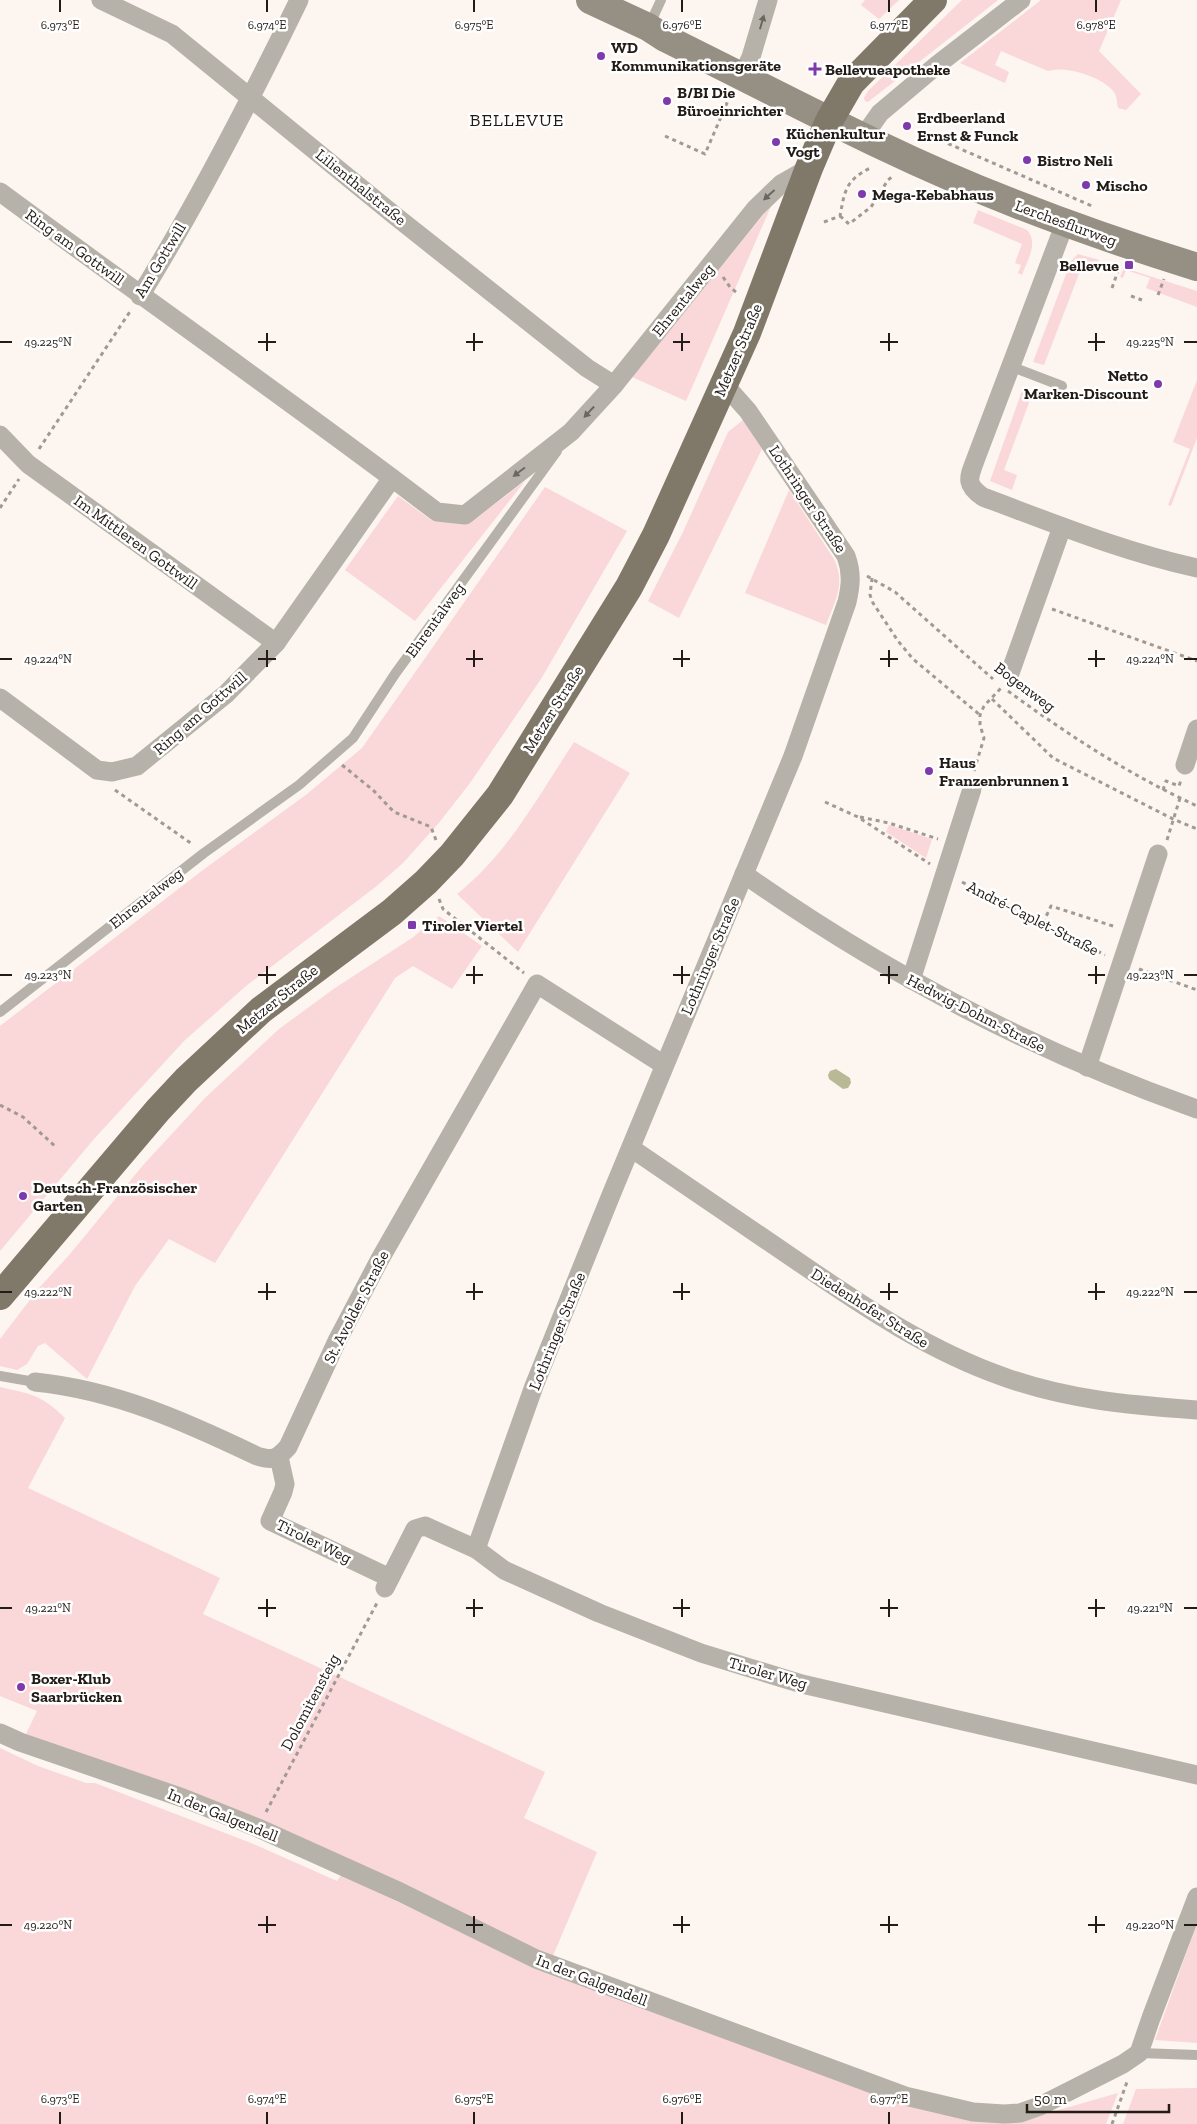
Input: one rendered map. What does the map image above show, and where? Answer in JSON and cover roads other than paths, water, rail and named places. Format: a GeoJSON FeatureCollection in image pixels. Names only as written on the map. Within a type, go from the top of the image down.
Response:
{"type":"FeatureCollection","features":[{"type":"Feature","properties":{"kind":"main road","name":"Metzer Straße"},"geometry":{"type":"LineString","coordinates":[[0,1296],[158,1110],[206,1060],[261,1010],[379,921],[419,888],[452,855],[500,795],[629,587],[656,535],[747,332],[809,168],[829,121],[851,84],[933,0]]}},
{"type":"Feature","properties":{"kind":"street","name":"Lilienthalstraße"},"geometry":{"type":"LineString","coordinates":[[101,0],[172,34],[394,216],[587,368],[614,385]]}},
{"type":"Feature","properties":{"kind":"street","name":"Am Gottwill"},"geometry":{"type":"LineString","coordinates":[[140,296],[251,98],[299,0]]}},
{"type":"Feature","properties":{"kind":"street","name":"Lerchesflurweg"},"geometry":{"type":"LineString","coordinates":[[590,0],[829,121],[994,195],[1127,246],[1197,267]]}},
{"type":"Feature","properties":{"kind":"street"},"geometry":{"type":"LineString","coordinates":[[741,76],[751,57],[768,0]]}},
{"type":"Feature","properties":{"kind":"street"},"geometry":{"type":"LineString","coordinates":[[863,137],[880,113],[937,65],[1021,0]]}},
{"type":"Feature","properties":{"kind":"street","name":"Ehrentalweg"},"geometry":{"type":"LineString","coordinates":[[571,432],[614,385],[756,208],[781,184],[809,168]]}},
{"type":"Feature","properties":{"kind":"street","name":"Ring am Gottwill"},"geometry":{"type":"LineString","coordinates":[[0,192],[140,296],[287,400],[437,512],[465,514],[571,432]]}},
{"type":"Feature","properties":{"kind":"street"},"geometry":{"type":"LineString","coordinates":[[1065,223],[971,472],[972,490],[983,497],[1154,558],[1197,568]]}},
{"type":"Feature","properties":{"kind":"street","name":"Lothringer Straße"},"geometry":{"type":"LineString","coordinates":[[476,1549],[534,1386],[664,1065],[793,756],[848,602],[851,569],[846,556],[762,430],[740,401],[724,384]]}},
{"type":"Feature","properties":{"kind":"street","name":"Im Mittleren Gottwill"},"geometry":{"type":"LineString","coordinates":[[0,435],[28,464],[276,643]]}},
{"type":"Feature","properties":{"kind":"street","name":"Ring am Gottwill"},"geometry":{"type":"LineString","coordinates":[[0,698],[98,770],[112,772],[137,766],[226,694],[276,643],[392,478]]}},
{"type":"Feature","properties":{"kind":"street"},"geometry":{"type":"LineString","coordinates":[[1006,680],[1062,526]]}},
{"type":"Feature","properties":{"kind":"street"},"geometry":{"type":"LineString","coordinates":[[1185,765],[1197,729]]}},
{"type":"Feature","properties":{"kind":"street"},"geometry":{"type":"LineString","coordinates":[[911,980],[972,789]]}},
{"type":"Feature","properties":{"kind":"street"},"geometry":{"type":"LineString","coordinates":[[1087,1067],[1158,854]]}},
{"type":"Feature","properties":{"kind":"street","name":"Hedwig-Dohm-Straße"},"geometry":{"type":"LineString","coordinates":[[744,874],[819,924],[911,980],[1012,1033],[1087,1067],[1197,1109]]}},
{"type":"Feature","properties":{"kind":"street","name":"St. Avolder Straße"},"geometry":{"type":"LineString","coordinates":[[279,1457],[288,1447],[337,1341],[380,1259],[537,984],[664,1065]]}},
{"type":"Feature","properties":{"kind":"street","name":"Diedenhofer Straße"},"geometry":{"type":"LineString","coordinates":[[631,1148],[889,1323],[945,1354],[1006,1378],[1068,1395],[1110,1403],[1197,1410]]}},
{"type":"Feature","properties":{"kind":"street"},"geometry":{"type":"LineString","coordinates":[[36,1382],[80,1390],[151,1409],[190,1424],[267,1460],[279,1457]]}},
{"type":"Feature","properties":{"kind":"street","name":"Tiroler Weg"},"geometry":{"type":"LineString","coordinates":[[279,1457],[285,1484],[270,1521],[387,1583],[415,1529],[425,1526],[476,1549],[504,1570],[599,1613],[701,1653],[747,1668],[802,1684],[1197,1775]]}},
{"type":"Feature","properties":{"kind":"street","name":"In der Galgendell"},"geometry":{"type":"LineString","coordinates":[[0,1733],[20,1742],[183,1798],[258,1828],[400,1892],[536,1959],[905,2096],[973,2112],[1004,2114],[1020,2112],[1040,2106],[1123,2064],[1139,2053]]}},
{"type":"Feature","properties":{"kind":"street"},"geometry":{"type":"LineString","coordinates":[[1139,2053],[1197,1897]]}},
{"type":"Feature","properties":{"kind":"lane"},"geometry":{"type":"LineString","coordinates":[[648,28],[661,0]]}},
{"type":"Feature","properties":{"kind":"lane"},"geometry":{"type":"LineString","coordinates":[[1010,366],[1062,386]]}},
{"type":"Feature","properties":{"kind":"lane","name":"Ehrentalweg"},"geometry":{"type":"LineString","coordinates":[[0,1012],[204,854],[299,785],[353,738],[395,674],[571,432]]}},
{"type":"Feature","properties":{"kind":"lane"},"geometry":{"type":"LineString","coordinates":[[0,1376],[36,1382]]}},
{"type":"Feature","properties":{"kind":"lane"},"geometry":{"type":"LineString","coordinates":[[1139,2053],[1197,2055]]}},
{"type":"Feature","properties":{"kind":"place","name":"WD Kommunikationsgeräte"},"geometry":{"type":"Point","coordinates":[601,56]}},
{"type":"Feature","properties":{"kind":"place","name":"Bellevueapotheke"},"geometry":{"type":"Point","coordinates":[815,69]}},
{"type":"Feature","properties":{"kind":"place","name":"B/BI Die Büroeinrichter"},"geometry":{"type":"Point","coordinates":[667,101]}},
{"type":"Feature","properties":{"kind":"place","name":"Erdbeerland Ernst & Funck"},"geometry":{"type":"Point","coordinates":[907,126]}},
{"type":"Feature","properties":{"kind":"place","name":"Küchenkultur Vogt"},"geometry":{"type":"Point","coordinates":[776,142]}},
{"type":"Feature","properties":{"kind":"place","name":"Bistro Neli"},"geometry":{"type":"Point","coordinates":[1027,160]}},
{"type":"Feature","properties":{"kind":"place","name":"Mischo"},"geometry":{"type":"Point","coordinates":[1086,185]}},
{"type":"Feature","properties":{"kind":"place","name":"Mega-Kebabhaus"},"geometry":{"type":"Point","coordinates":[862,194]}},
{"type":"Feature","properties":{"kind":"place","name":"Bellevue"},"geometry":{"type":"Point","coordinates":[1129,265]}},
{"type":"Feature","properties":{"kind":"place","name":"Netto Marken-Discount"},"geometry":{"type":"Point","coordinates":[1158,384]}},
{"type":"Feature","properties":{"kind":"place","name":"Haus Franzenbrunnen 1"},"geometry":{"type":"Point","coordinates":[929,771]}},
{"type":"Feature","properties":{"kind":"place","name":"Tiroler Viertel"},"geometry":{"type":"Point","coordinates":[412,925]}},
{"type":"Feature","properties":{"kind":"place","name":"Deutsch-Französischer Garten"},"geometry":{"type":"Point","coordinates":[23,1196]}},
{"type":"Feature","properties":{"kind":"place","name":"Boxer-Klub Saarbrücken"},"geometry":{"type":"Point","coordinates":[21,1687]}},
{"type":"Feature","properties":{"kind":"district","name":"BELLEVUE"},"geometry":{"type":"Point","coordinates":[517,120]}}]}
